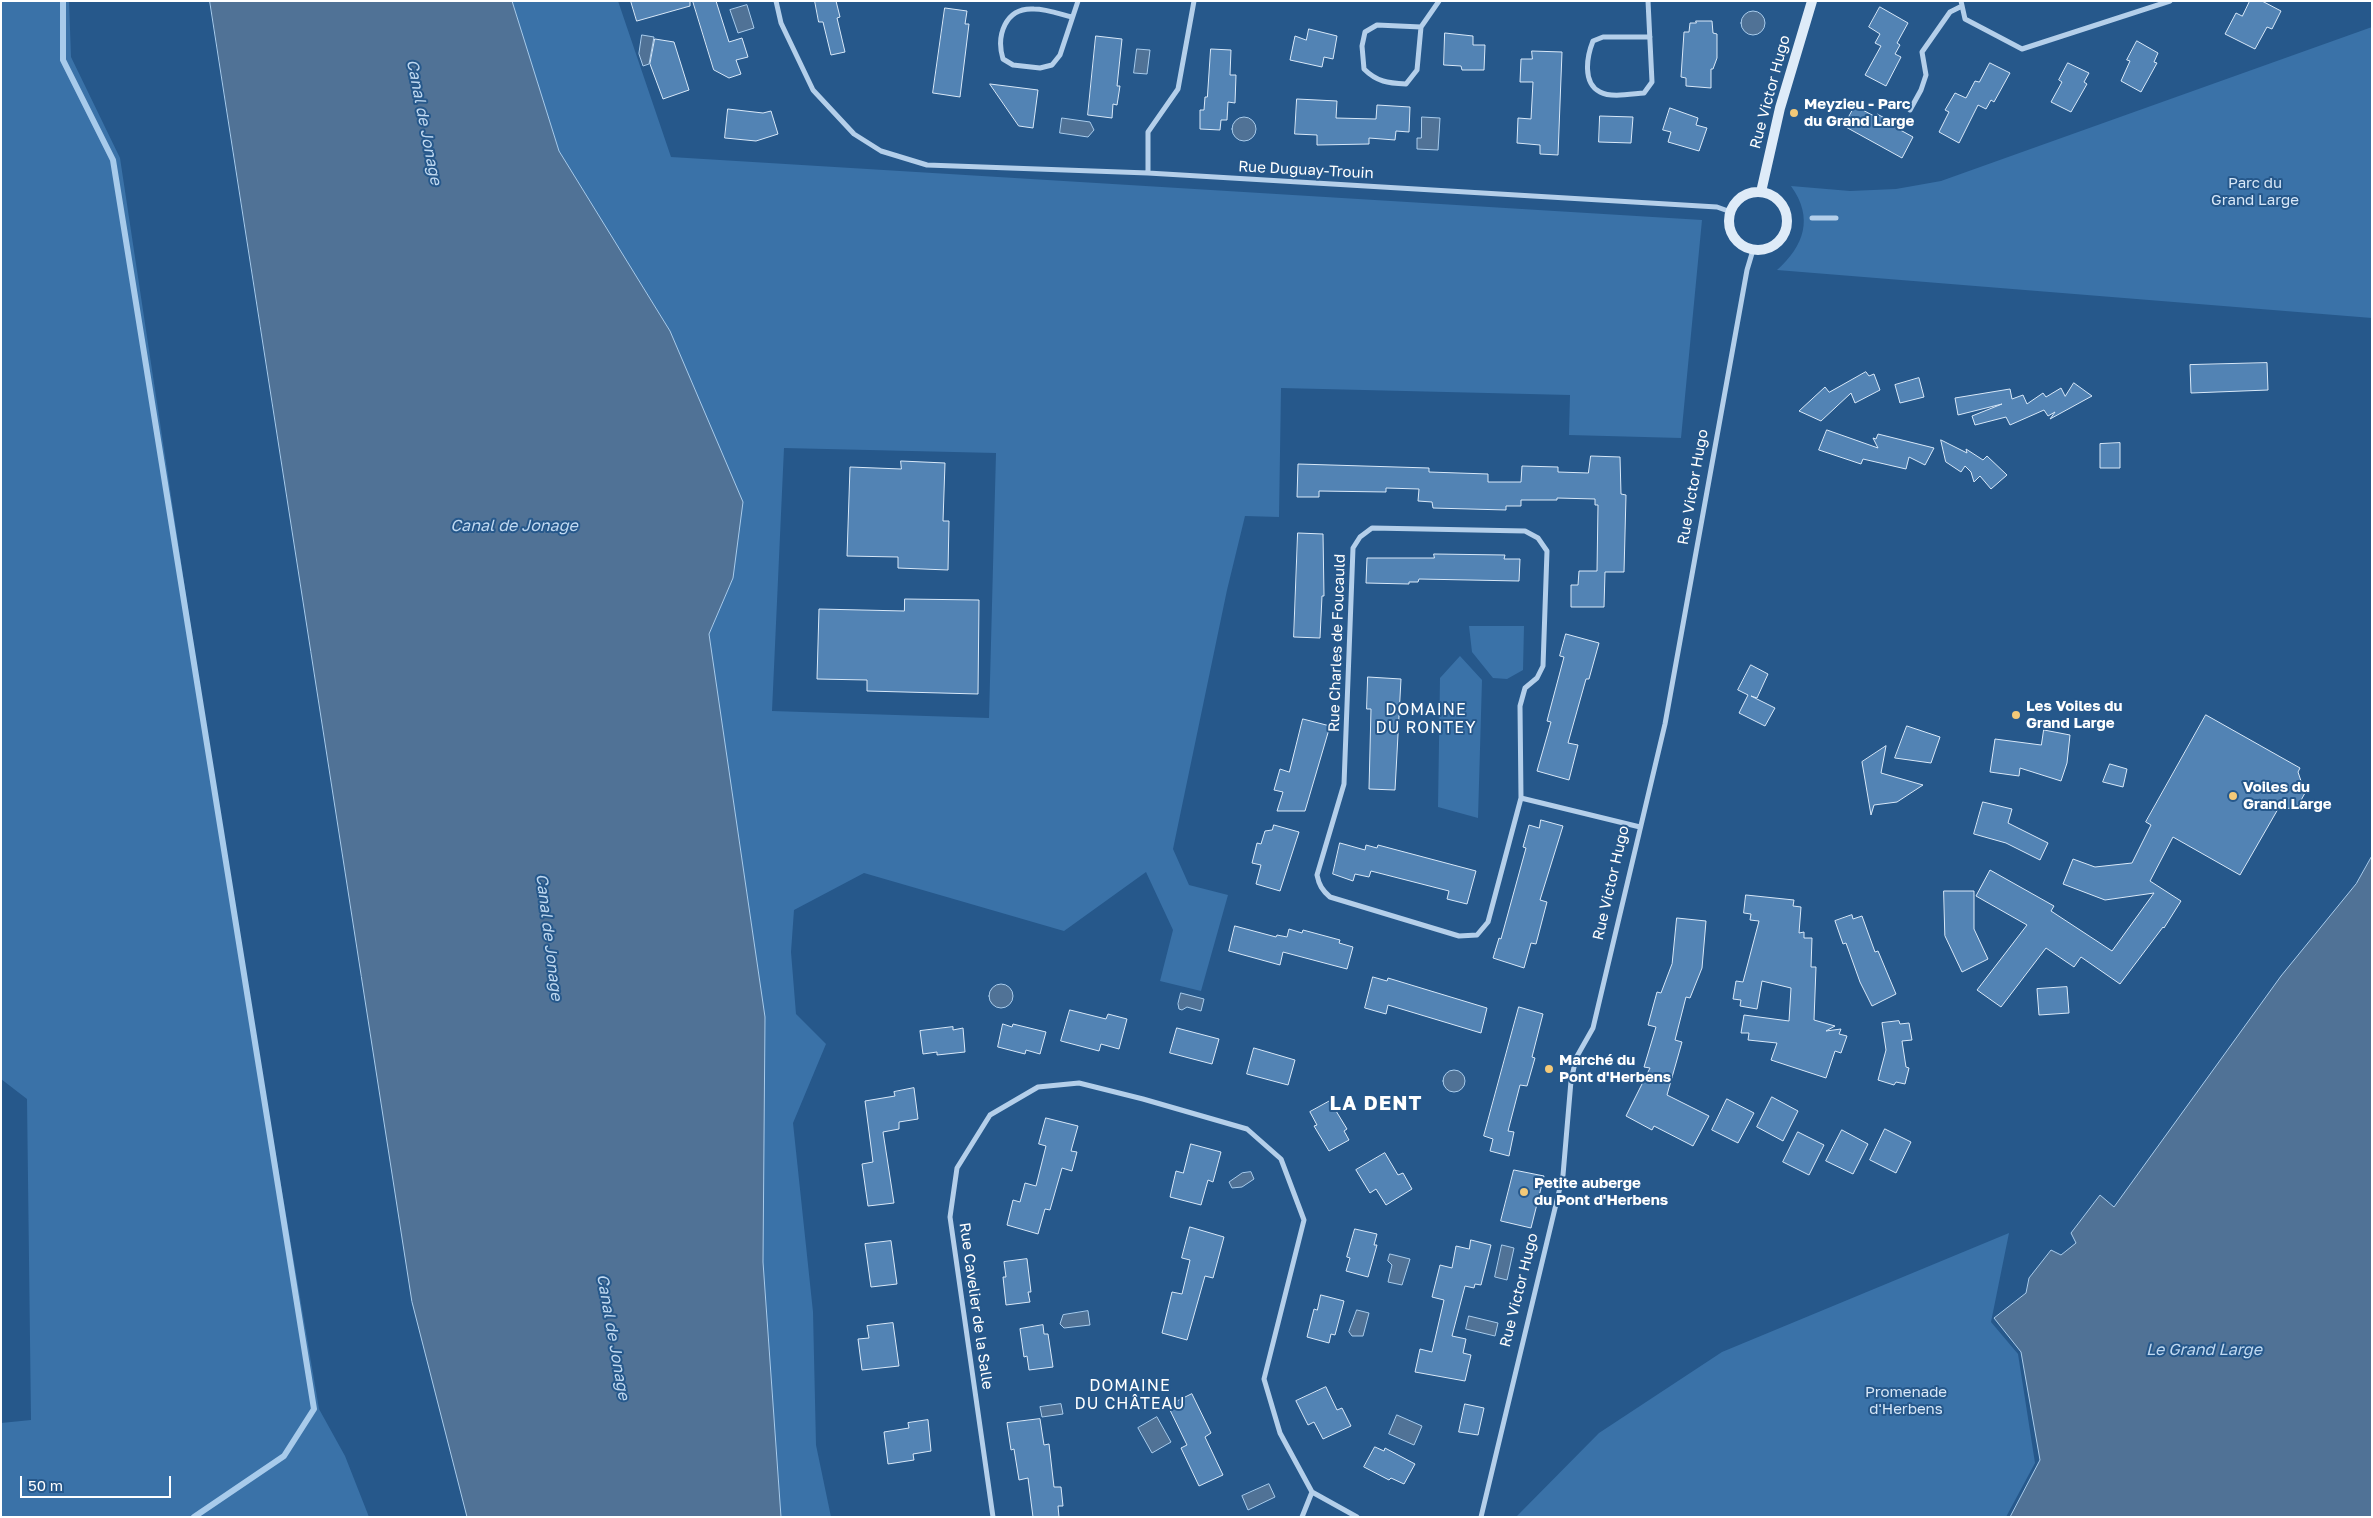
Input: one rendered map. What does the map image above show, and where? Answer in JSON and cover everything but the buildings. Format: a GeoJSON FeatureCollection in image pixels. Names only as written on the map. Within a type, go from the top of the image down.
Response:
{"type":"FeatureCollection","features":[{"type":"Feature","properties":{"kind":"street","name":"Rue Duguay-Trouin"},"geometry":{"type":"LineString","coordinates":[[776,1],[781,23],[813,90],[854,134],[881,151],[927,164],[1148,173],[1717,207],[1731,212]]}},
{"type":"Feature","properties":{"kind":"street"},"geometry":{"type":"LineString","coordinates":[[1072,16],[1033,8],[1018,11],[1006,20],[1002,27],[1000,49],[1003,59],[1013,65],[1040,68],[1052,65],[1060,55],[1078,1]]}},
{"type":"Feature","properties":{"kind":"street"},"geometry":{"type":"LineString","coordinates":[[1148,173],[1148,132],[1178,89],[1194,1]]}},
{"type":"Feature","properties":{"kind":"street"},"geometry":{"type":"LineString","coordinates":[[1420,27],[1377,25],[1365,32],[1362,46],[1364,69],[1374,79],[1387,83],[1406,84],[1417,70],[1420,27],[1438,1]]}},
{"type":"Feature","properties":{"kind":"street"},"geometry":{"type":"LineString","coordinates":[[1648,1],[1650,37],[1652,82],[1644,93],[1620,95],[1601,93],[1593,87],[1588,74],[1588,54],[1593,41],[1603,36],[1650,37]]}},
{"type":"Feature","properties":{"kind":"street","name":"Rue Victor Hugo"},"geometry":{"type":"LineString","coordinates":[[1760,192],[1780,108],[1812,1]]}},
{"type":"Feature","properties":{"kind":"street"},"geometry":{"type":"LineString","coordinates":[[1910,110],[1921,90],[1926,75],[1922,52],[1950,12],[1962,4],[1965,19],[2022,49],[2170,1]]}},
{"type":"Feature","properties":{"kind":"street"},"geometry":{"type":"LineString","coordinates":[[1760,192],[1770,194],[1784,207],[1787,225],[1779,241],[1772,247],[1753,250],[1744,247],[1736,240],[1729,222],[1731,212],[1743,197],[1760,192]]}},
{"type":"Feature","properties":{"kind":"street"},"geometry":{"type":"LineString","coordinates":[[1812,218],[1836,218]]}},
{"type":"Feature","properties":{"kind":"street","name":"Rue Victor Hugo"},"geometry":{"type":"LineString","coordinates":[[1481,1517],[1563,1175],[1571,1082],[1576,1058],[1593,1028],[1665,724],[1747,270],[1753,250]]}},
{"type":"Feature","properties":{"kind":"street","name":"Rue Charles de Foucauld"},"geometry":{"type":"LineString","coordinates":[[1372,528],[1526,531],[1538,538],[1546,551],[1543,666],[1537,678],[1526,688],[1520,706],[1522,798],[1488,922],[1477,935],[1459,936],[1330,897],[1319,886],[1317,875],[1344,784],[1354,548],[1360,537],[1372,528]]}},
{"type":"Feature","properties":{"kind":"street"},"geometry":{"type":"LineString","coordinates":[[1522,798],[1640,827]]}},
{"type":"Feature","properties":{"kind":"street","name":"Rue Cavelier de la Salle"},"geometry":{"type":"LineString","coordinates":[[993,1517],[950,1217],[957,1168],[990,1115],[1038,1087],[1079,1083],[1247,1129],[1281,1159],[1304,1220],[1264,1379],[1280,1433],[1312,1492]]}},
{"type":"Feature","properties":{"kind":"street"},"geometry":{"type":"LineString","coordinates":[[1302,1517],[1312,1492],[1358,1517]]}},
{"type":"Feature","properties":{"kind":"green space"},"geometry":{"type":"Polygon","coordinates":[[[1,1],[69,1],[71,57],[120,158],[228,873],[319,1409],[345,1456],[369,1517],[1,1517],[1,1423],[31,1420],[27,1099],[1,1079],[1,1]]]}},
{"type":"Feature","properties":{"kind":"green space"},"geometry":{"type":"Polygon","coordinates":[[[512,1],[618,1],[671,157],[1702,220],[1681,438],[1569,435],[1570,395],[1281,388],[1279,517],[1245,516],[1227,590],[1173,849],[1189,885],[1228,895],[1201,991],[1160,981],[1173,930],[1146,872],[1064,931],[864,873],[794,910],[791,952],[796,1014],[826,1044],[793,1123],[813,1312],[816,1445],[831,1517],[781,1517],[763,1262],[765,1017],[709,634],[733,578],[670,331],[559,151],[512,1]],[[784,448],[772,711],[989,718],[996,453],[784,448]]]}},
{"type":"Feature","properties":{"kind":"green space","name":"Parc du Grand Large"},"geometry":{"type":"Polygon","coordinates":[[[2372,27],[2372,318],[1777,270],[1794,251],[1803,231],[1802,209],[1791,186],[1850,191],[1896,189],[1941,181],[2372,27]]]}},
{"type":"Feature","properties":{"kind":"green space"},"geometry":{"type":"Polygon","coordinates":[[[1469,626],[1524,626],[1523,670],[1507,679],[1493,678],[1472,652],[1469,626]]]}},
{"type":"Feature","properties":{"kind":"green space"},"geometry":{"type":"Polygon","coordinates":[[[1460,656],[1482,680],[1478,818],[1438,807],[1440,678],[1460,656]]]}},
{"type":"Feature","properties":{"kind":"green space","name":"Promenade d'Herbens"},"geometry":{"type":"Polygon","coordinates":[[[2009,1233],[1991,1322],[2018,1354],[2035,1463],[2006,1517],[1516,1517],[1599,1433],[1722,1352],[2009,1233]]]}},
{"type":"Feature","properties":{"kind":"water","name":"Canal de Jonage"},"geometry":{"type":"Polygon","coordinates":[[[210,1],[512,1],[559,151],[670,331],[743,502],[733,578],[709,634],[765,1017],[763,1262],[781,1517],[467,1517],[412,1302],[210,1]]]}},
{"type":"Feature","properties":{"kind":"water"},"geometry":{"type":"Polygon","coordinates":[[[747,5],[754,28],[738,33],[730,10],[747,5]]]}},
{"type":"Feature","properties":{"kind":"water"},"geometry":{"type":"Polygon","coordinates":[[[1753,11],[1761,15],[1765,23],[1761,31],[1753,35],[1745,31],[1741,23],[1745,15],[1753,11]]]}},
{"type":"Feature","properties":{"kind":"water"},"geometry":{"type":"Polygon","coordinates":[[[642,35],[654,37],[649,64],[643,66],[639,54],[642,35]]]}},
{"type":"Feature","properties":{"kind":"water"},"geometry":{"type":"Polygon","coordinates":[[[1137,49],[1150,50],[1147,74],[1134,73],[1137,49]]]}},
{"type":"Feature","properties":{"kind":"water"},"geometry":{"type":"Polygon","coordinates":[[[1244,117],[1249,118],[1255,124],[1255,134],[1249,140],[1244,141],[1239,140],[1233,134],[1232,129],[1233,124],[1239,118],[1244,117]]]}},
{"type":"Feature","properties":{"kind":"water"},"geometry":{"type":"Polygon","coordinates":[[[1422,117],[1440,118],[1438,150],[1417,149],[1417,138],[1421,138],[1422,117]]]}},
{"type":"Feature","properties":{"kind":"water"},"geometry":{"type":"Polygon","coordinates":[[[1062,118],[1090,122],[1094,130],[1088,137],[1060,133],[1062,118]]]}},
{"type":"Feature","properties":{"kind":"water","name":"Le Grand Large"},"geometry":{"type":"Polygon","coordinates":[[[2372,856],[2372,1517],[2010,1517],[2040,1460],[2021,1352],[1994,1318],[2026,1293],[2029,1278],[2051,1250],[2061,1255],[2076,1243],[2071,1233],[2100,1195],[2114,1207],[2281,976],[2356,884],[2372,856]]]}},
{"type":"Feature","properties":{"kind":"water"},"geometry":{"type":"Polygon","coordinates":[[[1001,984],[1010,987],[1013,996],[1010,1005],[1001,1008],[992,1005],[989,996],[992,987],[1001,984]]]}},
{"type":"Feature","properties":{"kind":"water"},"geometry":{"type":"Polygon","coordinates":[[[1181,993],[1204,999],[1201,1011],[1187,1007],[1182,1010],[1179,1009],[1178,1004],[1181,993]]]}},
{"type":"Feature","properties":{"kind":"water"},"geometry":{"type":"Polygon","coordinates":[[[1450,1070],[1458,1070],[1465,1077],[1465,1085],[1458,1092],[1450,1092],[1443,1085],[1443,1077],[1450,1070]]]}},
{"type":"Feature","properties":{"kind":"water"},"geometry":{"type":"Polygon","coordinates":[[[1251,1172],[1254,1179],[1242,1187],[1232,1188],[1229,1182],[1242,1173],[1251,1172]]]}},
{"type":"Feature","properties":{"kind":"water"},"geometry":{"type":"Polygon","coordinates":[[[1502,1245],[1514,1248],[1507,1280],[1495,1277],[1502,1245]]]}},
{"type":"Feature","properties":{"kind":"water"},"geometry":{"type":"Polygon","coordinates":[[[1390,1254],[1410,1259],[1402,1285],[1388,1282],[1392,1265],[1388,1261],[1390,1254]]]}},
{"type":"Feature","properties":{"kind":"water"},"geometry":{"type":"Polygon","coordinates":[[[1357,1310],[1369,1313],[1363,1336],[1352,1336],[1349,1332],[1357,1310]]]}},
{"type":"Feature","properties":{"kind":"water"},"geometry":{"type":"Polygon","coordinates":[[[1088,1311],[1090,1325],[1064,1328],[1060,1324],[1063,1315],[1088,1311]]]}},
{"type":"Feature","properties":{"kind":"water"},"geometry":{"type":"Polygon","coordinates":[[[1469,1316],[1498,1323],[1495,1336],[1466,1329],[1469,1316]]]}},
{"type":"Feature","properties":{"kind":"water"},"geometry":{"type":"Polygon","coordinates":[[[1061,1404],[1063,1414],[1042,1417],[1040,1407],[1061,1404]]]}},
{"type":"Feature","properties":{"kind":"water"},"geometry":{"type":"Polygon","coordinates":[[[1397,1415],[1422,1426],[1414,1445],[1389,1434],[1397,1415]]]}},
{"type":"Feature","properties":{"kind":"water"},"geometry":{"type":"Polygon","coordinates":[[[1157,1417],[1171,1442],[1152,1453],[1138,1428],[1157,1417]]]}},
{"type":"Feature","properties":{"kind":"water"},"geometry":{"type":"Polygon","coordinates":[[[1269,1484],[1275,1497],[1248,1510],[1242,1496],[1269,1484]]]}},
{"type":"Feature","properties":{"kind":"waterway"},"geometry":{"type":"LineString","coordinates":[[63,1],[63,60],[113,160],[314,1409],[284,1456],[194,1517]]}},
{"type":"Feature","properties":{"kind":"place","name":"Meyzieu - Parc du Grand Large"},"geometry":{"type":"Point","coordinates":[1794,113]}},
{"type":"Feature","properties":{"kind":"place","name":"Les Voiles du Grand Large"},"geometry":{"type":"Point","coordinates":[2016,715]}},
{"type":"Feature","properties":{"kind":"place","name":"Voiles du Grand Large"},"geometry":{"type":"Point","coordinates":[2233,796]}},
{"type":"Feature","properties":{"kind":"place","name":"Marché du Pont d'Herbens"},"geometry":{"type":"Point","coordinates":[1549,1069]}},
{"type":"Feature","properties":{"kind":"place","name":"Petite auberge du Pont d'Herbens"},"geometry":{"type":"Point","coordinates":[1524,1192]}},
{"type":"Feature","properties":{"kind":"district","name":"DOMAINE DU RONTEY"},"geometry":{"type":"Point","coordinates":[1426,719]}},
{"type":"Feature","properties":{"kind":"district","name":"LA DENT"},"geometry":{"type":"Point","coordinates":[1376,1104]}},
{"type":"Feature","properties":{"kind":"district","name":"DOMAINE DU CHÂTEAU"},"geometry":{"type":"Point","coordinates":[1130,1395]}}]}
